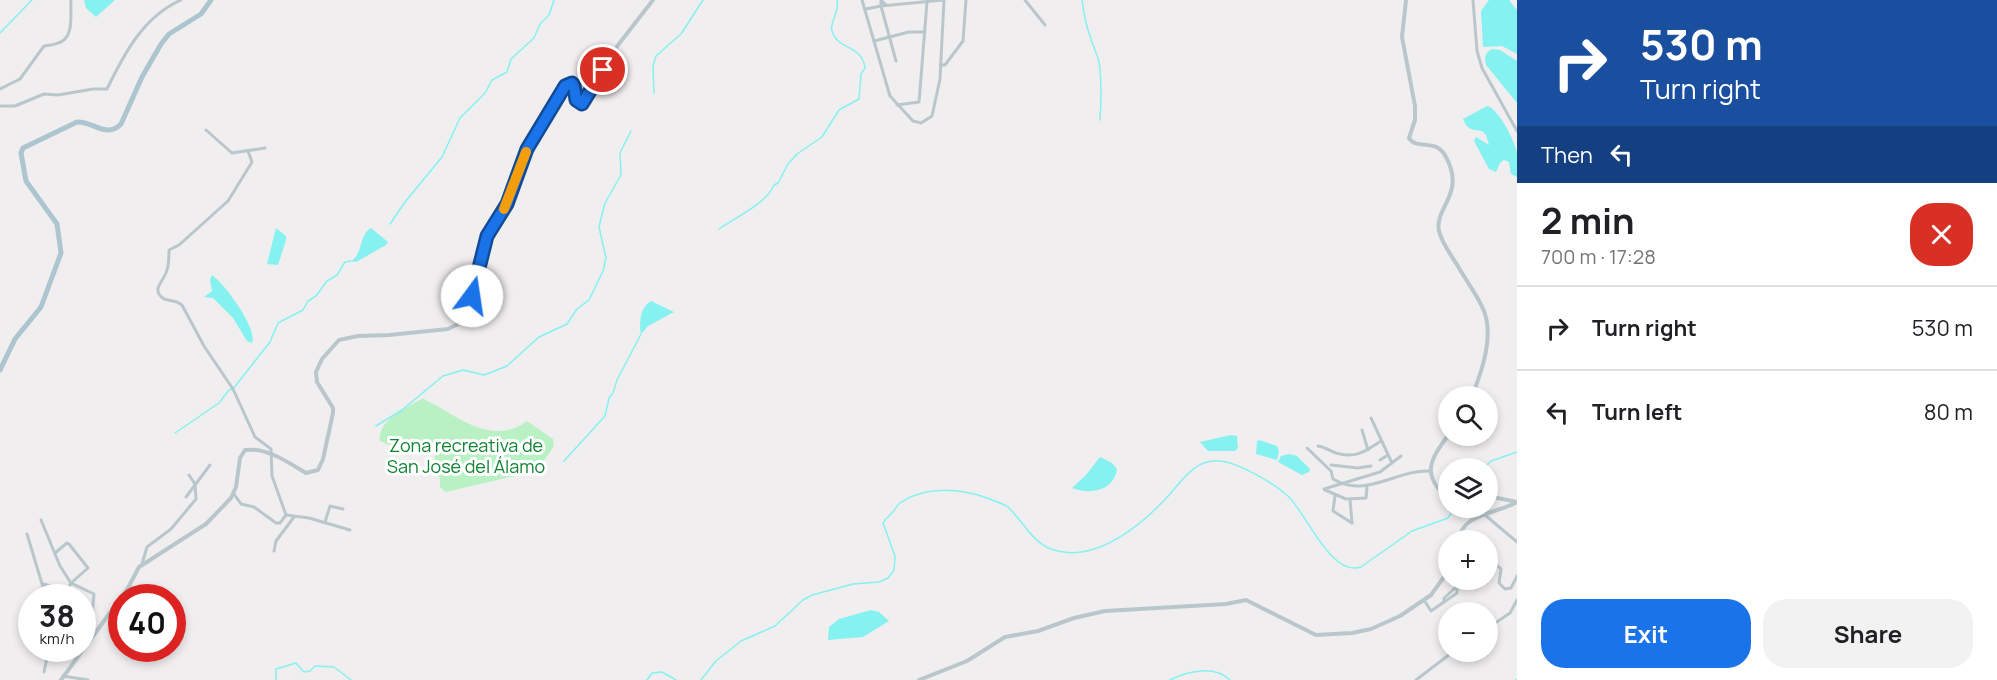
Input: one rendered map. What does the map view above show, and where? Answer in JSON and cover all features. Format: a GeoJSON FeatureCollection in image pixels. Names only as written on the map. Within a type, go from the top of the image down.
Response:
{"type":"FeatureCollection","features":[{"type":"Feature","properties":{"kind":"main road"},"geometry":{"type":"LineString","coordinates":[[0,369],[10,347],[40,306],[61,253],[57,224],[26,181],[21,153],[23,148],[77,122],[84,121],[93,127],[108,131],[117,129],[122,124],[142,76],[161,44],[169,34],[201,14],[211,0]]}},
{"type":"Feature","properties":{"kind":"street"},"geometry":{"type":"LineString","coordinates":[[0,89],[20,79],[44,46],[58,44],[66,38],[70,30],[71,0]]}},
{"type":"Feature","properties":{"kind":"street"},"geometry":{"type":"LineString","coordinates":[[0,106],[15,106],[44,94],[58,95],[107,89],[116,68],[144,28],[164,9],[181,0]]}},
{"type":"Feature","properties":{"kind":"street"},"geometry":{"type":"LineString","coordinates":[[142,564],[206,524],[234,494],[242,453],[249,449],[272,455],[306,473],[314,472],[321,466],[333,408],[317,382],[316,372],[322,359],[339,340],[358,336],[448,329],[462,322],[472,296],[487,236],[507,204],[527,149],[565,86],[572,83],[576,89],[578,104],[585,102],[622,39],[653,0]]}},
{"type":"Feature","properties":{"kind":"street"},"geometry":{"type":"LineString","coordinates":[[862,0],[890,96],[914,120],[921,123],[926,122],[932,116],[935,106],[941,65],[943,0],[881,6],[869,10],[865,7]]}},
{"type":"Feature","properties":{"kind":"street"},"geometry":{"type":"LineString","coordinates":[[865,7],[867,0]]}},
{"type":"Feature","properties":{"kind":"street"},"geometry":{"type":"LineString","coordinates":[[881,0],[888,37],[896,61]]}},
{"type":"Feature","properties":{"kind":"street"},"geometry":{"type":"LineString","coordinates":[[881,0],[891,6]]}},
{"type":"Feature","properties":{"kind":"street"},"geometry":{"type":"LineString","coordinates":[[941,65],[945,64],[963,41],[966,0]]}},
{"type":"Feature","properties":{"kind":"street"},"geometry":{"type":"LineString","coordinates":[[1025,0],[1045,25]]}},
{"type":"Feature","properties":{"kind":"street"},"geometry":{"type":"LineString","coordinates":[[1406,0],[1402,38],[1415,106],[1415,120],[1409,138],[1417,144],[1434,145],[1445,155],[1451,167],[1451,194],[1440,217],[1439,232],[1482,307],[1486,323],[1487,340],[1475,386]]}},
{"type":"Feature","properties":{"kind":"street"},"geometry":{"type":"LineString","coordinates":[[1473,0],[1477,51],[1482,69],[1517,131]]}},
{"type":"Feature","properties":{"kind":"street"},"geometry":{"type":"LineString","coordinates":[[897,105],[919,102],[927,2]]}},
{"type":"Feature","properties":{"kind":"street"},"geometry":{"type":"LineString","coordinates":[[874,41],[925,32]]}},
{"type":"Feature","properties":{"kind":"street"},"geometry":{"type":"LineString","coordinates":[[206,130],[230,152],[265,148]]}},
{"type":"Feature","properties":{"kind":"street"},"geometry":{"type":"LineString","coordinates":[[248,151],[252,162],[232,196],[179,245],[170,249],[168,267],[157,290],[160,296],[182,305],[204,346],[234,392],[255,437],[268,446],[272,455],[270,464],[272,476],[286,515]]}},
{"type":"Feature","properties":{"kind":"street"},"geometry":{"type":"LineString","coordinates":[[1371,418],[1392,463]]}},
{"type":"Feature","properties":{"kind":"street"},"geometry":{"type":"LineString","coordinates":[[1362,430],[1368,450]]}},
{"type":"Feature","properties":{"kind":"street"},"geometry":{"type":"LineString","coordinates":[[1318,446],[1347,455],[1361,455],[1381,441]]}},
{"type":"Feature","properties":{"kind":"street"},"geometry":{"type":"LineString","coordinates":[[1438,489],[1434,486],[1430,471],[1441,446]]}},
{"type":"Feature","properties":{"kind":"street"},"geometry":{"type":"LineString","coordinates":[[1307,448],[1331,471],[1333,479],[1343,483],[1367,487],[1419,471],[1430,471]]}},
{"type":"Feature","properties":{"kind":"street"},"geometry":{"type":"LineString","coordinates":[[1380,460],[1388,455]]}},
{"type":"Feature","properties":{"kind":"street"},"geometry":{"type":"LineString","coordinates":[[1367,487],[1366,498],[1350,499],[1335,496],[1324,489],[1380,472],[1401,456]]}},
{"type":"Feature","properties":{"kind":"street"},"geometry":{"type":"LineString","coordinates":[[186,497],[210,465]]}},
{"type":"Feature","properties":{"kind":"street"},"geometry":{"type":"LineString","coordinates":[[1331,465],[1358,468],[1371,466]]}},
{"type":"Feature","properties":{"kind":"street"},"geometry":{"type":"LineString","coordinates":[[96,631],[128,588],[142,564],[147,547],[171,530],[196,499],[195,484],[189,475]]}},
{"type":"Feature","properties":{"kind":"street"},"geometry":{"type":"LineString","coordinates":[[234,494],[241,504],[254,507],[276,523],[280,523],[286,515]]}},
{"type":"Feature","properties":{"kind":"street"},"geometry":{"type":"LineString","coordinates":[[1335,496],[1333,511],[1352,523],[1350,499]]}},
{"type":"Feature","properties":{"kind":"street"},"geometry":{"type":"LineString","coordinates":[[1498,498],[1517,502]]}},
{"type":"Feature","properties":{"kind":"street"},"geometry":{"type":"LineString","coordinates":[[1498,510],[1517,502]]}},
{"type":"Feature","properties":{"kind":"street"},"geometry":{"type":"LineString","coordinates":[[325,522],[330,506],[343,508]]}},
{"type":"Feature","properties":{"kind":"street"},"geometry":{"type":"LineString","coordinates":[[286,515],[309,518],[350,530]]}},
{"type":"Feature","properties":{"kind":"street"},"geometry":{"type":"LineString","coordinates":[[274,551],[276,541],[294,517]]}},
{"type":"Feature","properties":{"kind":"street"},"geometry":{"type":"LineString","coordinates":[[1463,530],[1467,524],[1479,518]]}},
{"type":"Feature","properties":{"kind":"street"},"geometry":{"type":"LineString","coordinates":[[1489,518],[1517,542]]}},
{"type":"Feature","properties":{"kind":"street"},"geometry":{"type":"LineString","coordinates":[[41,520],[55,553],[71,583],[88,568],[67,543],[55,553]]}},
{"type":"Feature","properties":{"kind":"street"},"geometry":{"type":"LineString","coordinates":[[27,534],[44,584]]}},
{"type":"Feature","properties":{"kind":"street"},"geometry":{"type":"LineString","coordinates":[[1498,566],[1501,569],[1499,583],[1505,589],[1511,588],[1517,576]]}},
{"type":"Feature","properties":{"kind":"street"},"geometry":{"type":"LineString","coordinates":[[919,680],[967,661],[1005,638],[1105,610],[1226,604],[1246,600],[1311,633],[1324,635],[1371,629],[1395,619],[1424,600],[1438,586]]}},
{"type":"Feature","properties":{"kind":"street"},"geometry":{"type":"LineString","coordinates":[[1424,600],[1431,611],[1457,593],[1457,590]]}},
{"type":"Feature","properties":{"kind":"street"},"geometry":{"type":"LineString","coordinates":[[1498,621],[1510,612],[1517,600]]}},
{"type":"Feature","properties":{"kind":"street"},"geometry":{"type":"LineString","coordinates":[[44,672],[46,662]]}},
{"type":"Feature","properties":{"kind":"street"},"geometry":{"type":"LineString","coordinates":[[62,678],[74,662]]}},
{"type":"Feature","properties":{"kind":"street"},"geometry":{"type":"LineString","coordinates":[[1416,680],[1440,662]]}},
{"type":"Feature","properties":{"kind":"street"},"geometry":{"type":"LineString","coordinates":[[62,678],[88,680]]}},
{"type":"Feature","properties":{"kind":"green space","name":"Zona recreativa de San José del Álamo"},"geometry":{"type":"Polygon","coordinates":[[[423,398],[474,426],[485,429],[506,430],[527,421],[553,439],[554,446],[543,462],[531,472],[446,492],[440,487],[440,478],[434,471],[435,452],[392,446],[380,441],[383,427],[394,415],[423,398]]]}},
{"type":"Feature","properties":{"kind":"water"},"geometry":{"type":"Polygon","coordinates":[[[84,0],[115,0],[96,17],[86,8],[84,0]]]}},
{"type":"Feature","properties":{"kind":"water"},"geometry":{"type":"Polygon","coordinates":[[[1489,0],[1509,0],[1517,10],[1517,54],[1502,46],[1483,47],[1481,11],[1489,0]]]}},
{"type":"Feature","properties":{"kind":"water"},"geometry":{"type":"Polygon","coordinates":[[[1492,49],[1500,50],[1517,61],[1517,103],[1486,65],[1486,56],[1492,49]]]}},
{"type":"Feature","properties":{"kind":"water"},"geometry":{"type":"Polygon","coordinates":[[[1487,106],[1496,112],[1513,141],[1517,153],[1517,177],[1511,174],[1509,162],[1504,160],[1496,172],[1489,169],[1474,141],[1476,137],[1489,145],[1486,135],[1482,131],[1470,128],[1463,119],[1487,106]]]}},
{"type":"Feature","properties":{"kind":"water"},"geometry":{"type":"Polygon","coordinates":[[[276,228],[286,236],[286,240],[278,265],[267,264],[276,228]]]}},
{"type":"Feature","properties":{"kind":"water"},"geometry":{"type":"Polygon","coordinates":[[[371,228],[388,242],[356,262],[351,261],[358,254],[364,235],[371,228]]]}},
{"type":"Feature","properties":{"kind":"water"},"geometry":{"type":"Polygon","coordinates":[[[212,275],[232,297],[245,318],[253,336],[252,343],[247,341],[233,318],[213,298],[204,297],[212,291],[210,280],[212,275]]]}},
{"type":"Feature","properties":{"kind":"water"},"geometry":{"type":"Polygon","coordinates":[[[651,301],[674,312],[648,326],[641,334],[641,316],[651,301]]]}},
{"type":"Feature","properties":{"kind":"water"},"geometry":{"type":"Polygon","coordinates":[[[1231,435],[1237,436],[1238,448],[1235,451],[1208,451],[1200,442],[1231,435]]]}},
{"type":"Feature","properties":{"kind":"water"},"geometry":{"type":"Polygon","coordinates":[[[1259,440],[1277,446],[1279,451],[1277,460],[1256,454],[1259,440]]]}},
{"type":"Feature","properties":{"kind":"water"},"geometry":{"type":"Polygon","coordinates":[[[1289,454],[1297,456],[1310,469],[1309,472],[1302,475],[1278,462],[1281,456],[1289,454]]]}},
{"type":"Feature","properties":{"kind":"water"},"geometry":{"type":"Polygon","coordinates":[[[1100,457],[1112,463],[1117,469],[1111,482],[1106,487],[1093,491],[1072,488],[1086,475],[1100,457]]]}},
{"type":"Feature","properties":{"kind":"water"},"geometry":{"type":"Polygon","coordinates":[[[871,610],[879,612],[889,621],[863,637],[828,640],[829,627],[839,619],[871,610]]]}},
{"type":"Feature","properties":{"kind":"waterway"},"geometry":{"type":"LineString","coordinates":[[0,33],[32,0]]}},
{"type":"Feature","properties":{"kind":"waterway"},"geometry":{"type":"LineString","coordinates":[[390,224],[442,157],[460,118],[485,93],[492,80],[507,72],[511,59],[534,38],[540,24],[549,15],[554,0]]}},
{"type":"Feature","properties":{"kind":"waterway"},"geometry":{"type":"LineString","coordinates":[[654,93],[653,66],[656,56],[681,34],[703,0]]}},
{"type":"Feature","properties":{"kind":"waterway"},"geometry":{"type":"LineString","coordinates":[[719,229],[765,198],[797,154],[822,137],[839,110],[859,99],[861,74],[865,68],[859,55],[839,42],[832,31],[837,0]]}},
{"type":"Feature","properties":{"kind":"waterway"},"geometry":{"type":"LineString","coordinates":[[1082,0],[1084,15],[1099,64],[1100,120]]}},
{"type":"Feature","properties":{"kind":"waterway"},"geometry":{"type":"LineString","coordinates":[[376,426],[402,410],[443,376],[463,370],[484,375],[507,366],[539,337],[567,324],[577,309],[589,300],[603,271],[606,258],[599,227],[601,218],[605,203],[621,175],[620,153],[631,131]]}},
{"type":"Feature","properties":{"kind":"waterway"},"geometry":{"type":"LineString","coordinates":[[175,433],[219,403],[270,342],[278,323],[303,310],[308,301],[316,296],[327,281],[337,275],[345,262],[351,261]]}},
{"type":"Feature","properties":{"kind":"waterway"},"geometry":{"type":"LineString","coordinates":[[564,461],[605,416],[609,398],[641,334]]}},
{"type":"Feature","properties":{"kind":"waterway"},"geometry":{"type":"LineString","coordinates":[[1498,459],[1517,452]]}},
{"type":"Feature","properties":{"kind":"waterway"},"geometry":{"type":"LineString","coordinates":[[701,680],[716,661],[741,641],[775,626],[803,600],[812,595],[853,584],[879,582],[888,578],[894,570],[895,556],[883,523],[900,503],[910,497],[931,491],[965,492],[998,502],[1008,507],[1042,544],[1058,551],[1074,553],[1105,545],[1120,537],[1147,517],[1191,471],[1204,463],[1220,461],[1237,465],[1256,474],[1288,496],[1330,554],[1350,568],[1361,567],[1412,531],[1448,518]]}},
{"type":"Feature","properties":{"kind":"waterway"},"geometry":{"type":"LineString","coordinates":[[276,680],[276,669],[296,663],[304,672],[310,671],[315,666],[334,667],[351,680]]}},
{"type":"Feature","properties":{"kind":"waterway"},"geometry":{"type":"LineString","coordinates":[[1170,680],[1201,671],[1216,672],[1230,680]]}},
{"type":"Feature","properties":{"kind":"waterway"},"geometry":{"type":"LineString","coordinates":[[647,680],[652,673],[662,672],[676,680]]}},
{"type":"Feature","properties":{"kind":"slow traffic"},"geometry":{"type":"LineString","coordinates":[[504,209],[526,152]]}},
{"type":"Feature","properties":{"kind":"route"},"geometry":{"type":"LineString","coordinates":[[472,296],[487,236],[507,204],[527,149],[565,86],[572,83],[574,85],[576,100],[578,104],[582,104],[603,70]]}}]}
